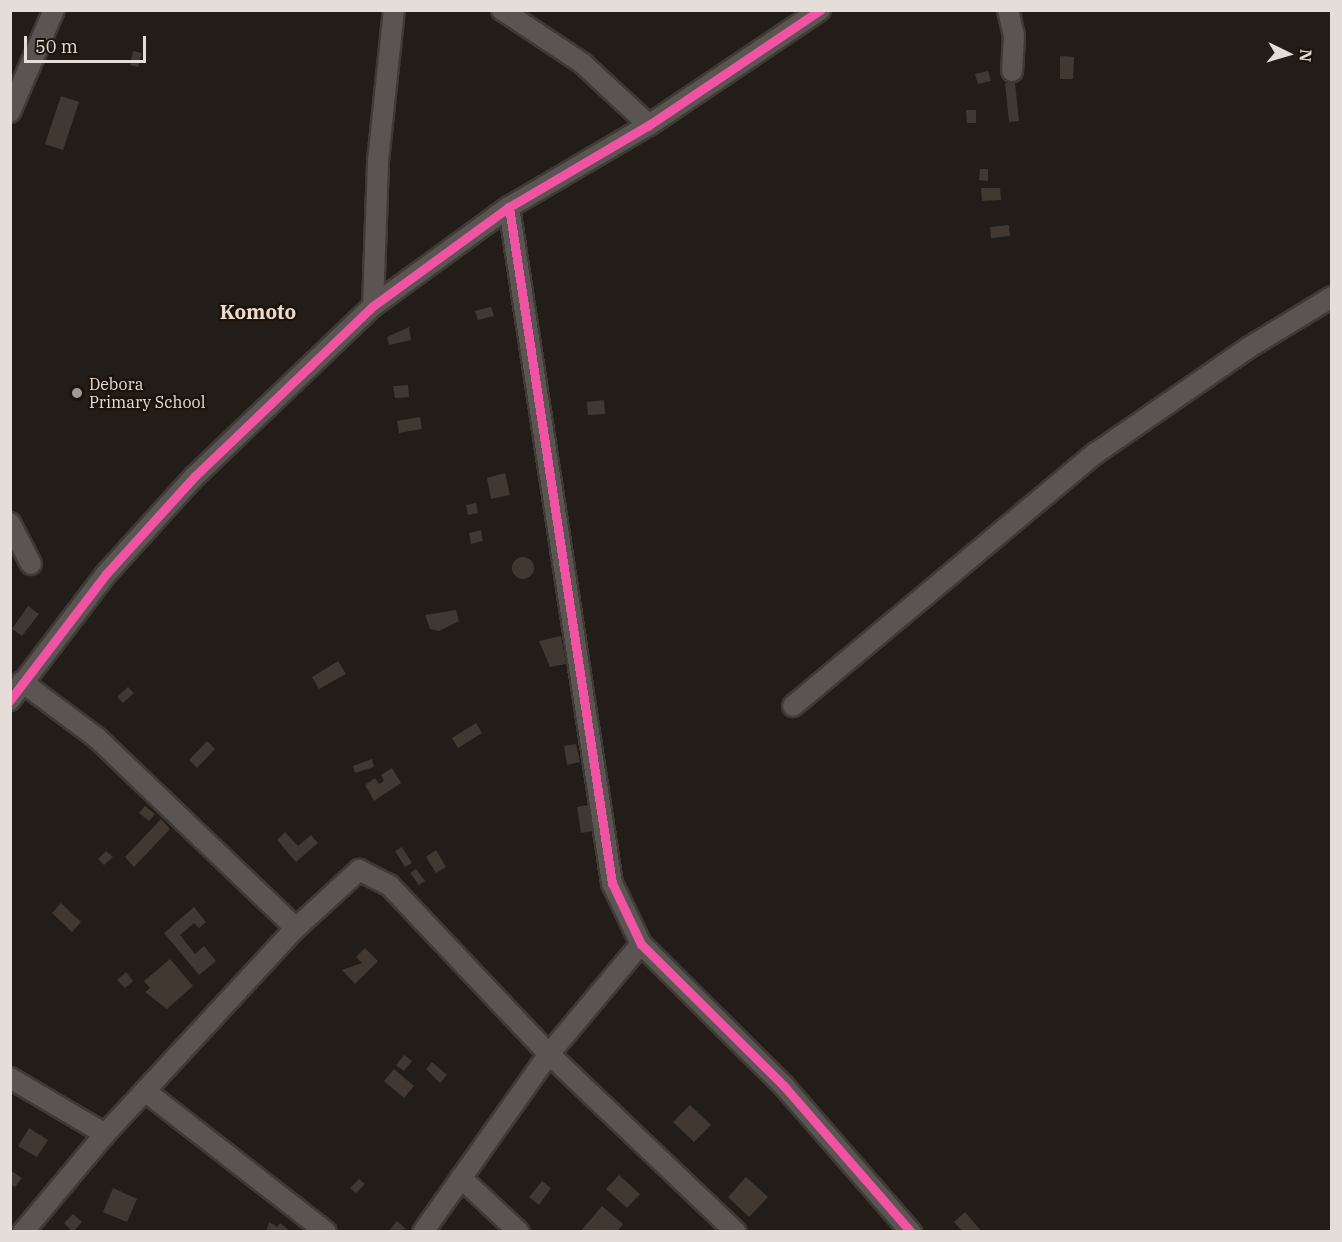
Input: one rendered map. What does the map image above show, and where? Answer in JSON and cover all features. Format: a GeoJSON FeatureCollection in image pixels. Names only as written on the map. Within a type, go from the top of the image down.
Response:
{"type":"FeatureCollection","features":[{"type":"Feature","properties":{"kind":"street"},"geometry":{"type":"LineString","coordinates":[[10,112],[54,10]]}},
{"type":"Feature","properties":{"kind":"street"},"geometry":{"type":"LineString","coordinates":[[373,306],[378,161],[394,10]]}},
{"type":"Feature","properties":{"kind":"street"},"geometry":{"type":"LineString","coordinates":[[501,10],[520,17],[582,63],[649,125]]}},
{"type":"Feature","properties":{"kind":"street"},"geometry":{"type":"LineString","coordinates":[[10,700],[106,574],[195,476],[373,306],[509,207],[649,125],[820,10]]}},
{"type":"Feature","properties":{"kind":"street"},"geometry":{"type":"LineString","coordinates":[[1008,10],[1014,35],[1012,71]]}},
{"type":"Feature","properties":{"kind":"street"},"geometry":{"type":"LineString","coordinates":[[509,207],[612,884],[641,944],[784,1086],[911,1232]]}},
{"type":"Feature","properties":{"kind":"street"},"geometry":{"type":"LineString","coordinates":[[793,706],[1096,453],[1248,348],[1332,297]]}},
{"type":"Feature","properties":{"kind":"street"},"geometry":{"type":"LineString","coordinates":[[10,523],[31,564]]}},
{"type":"Feature","properties":{"kind":"street"},"geometry":{"type":"LineString","coordinates":[[22,682],[97,738],[296,928]]}},
{"type":"Feature","properties":{"kind":"street"},"geometry":{"type":"LineString","coordinates":[[23,1232],[105,1134],[296,928],[347,876],[368,870],[448,944],[549,1054],[736,1232]]}},
{"type":"Feature","properties":{"kind":"street"},"geometry":{"type":"LineString","coordinates":[[423,1232],[549,1054],[641,944]]}},
{"type":"Feature","properties":{"kind":"street"},"geometry":{"type":"LineString","coordinates":[[10,1078],[105,1134]]}},
{"type":"Feature","properties":{"kind":"street"},"geometry":{"type":"LineString","coordinates":[[145,1091],[326,1232]]}},
{"type":"Feature","properties":{"kind":"street"},"geometry":{"type":"LineString","coordinates":[[461,1178],[519,1232]]}},
{"type":"Feature","properties":{"kind":"building"},"geometry":{"type":"Polygon","coordinates":[[[133,51],[142,53],[138,67],[130,65],[133,51]]]}},
{"type":"Feature","properties":{"kind":"building"},"geometry":{"type":"Polygon","coordinates":[[[1060,56],[1074,57],[1073,79],[1060,79],[1060,56]]]}},
{"type":"Feature","properties":{"kind":"building"},"geometry":{"type":"Polygon","coordinates":[[[988,71],[991,81],[978,84],[975,74],[988,71]]]}},
{"type":"Feature","properties":{"kind":"building"},"geometry":{"type":"Polygon","coordinates":[[[1015,82],[1019,121],[1009,122],[1005,83],[1015,82]]]}},
{"type":"Feature","properties":{"kind":"building"},"geometry":{"type":"Polygon","coordinates":[[[61,96],[79,102],[63,150],[45,144],[61,96]]]}},
{"type":"Feature","properties":{"kind":"building"},"geometry":{"type":"Polygon","coordinates":[[[966,110],[976,110],[976,123],[967,123],[966,110]]]}},
{"type":"Feature","properties":{"kind":"building"},"geometry":{"type":"Polygon","coordinates":[[[980,169],[988,169],[988,181],[979,180],[980,169]]]}},
{"type":"Feature","properties":{"kind":"building"},"geometry":{"type":"Polygon","coordinates":[[[981,188],[1000,188],[1001,200],[982,201],[981,188]]]}},
{"type":"Feature","properties":{"kind":"building"},"geometry":{"type":"Polygon","coordinates":[[[1009,225],[1010,236],[991,238],[990,227],[1009,225]]]}},
{"type":"Feature","properties":{"kind":"building"},"geometry":{"type":"Polygon","coordinates":[[[491,307],[494,316],[478,320],[475,311],[491,307]]]}},
{"type":"Feature","properties":{"kind":"building"},"geometry":{"type":"Polygon","coordinates":[[[409,327],[411,340],[389,345],[387,337],[409,327]]]}},
{"type":"Feature","properties":{"kind":"building"},"geometry":{"type":"Polygon","coordinates":[[[408,385],[409,397],[395,398],[393,386],[408,385]]]}},
{"type":"Feature","properties":{"kind":"building"},"geometry":{"type":"Polygon","coordinates":[[[604,400],[605,414],[588,415],[587,402],[604,400]]]}},
{"type":"Feature","properties":{"kind":"building"},"geometry":{"type":"Polygon","coordinates":[[[420,417],[422,429],[399,433],[397,421],[420,417]]]}},
{"type":"Feature","properties":{"kind":"building"},"geometry":{"type":"Polygon","coordinates":[[[505,473],[510,495],[491,499],[487,478],[505,473]]]}},
{"type":"Feature","properties":{"kind":"building"},"geometry":{"type":"Polygon","coordinates":[[[476,503],[478,513],[468,515],[466,505],[476,503]]]}},
{"type":"Feature","properties":{"kind":"building"},"geometry":{"type":"Polygon","coordinates":[[[481,530],[483,541],[471,544],[469,533],[481,530]]]}},
{"type":"Feature","properties":{"kind":"building"},"geometry":{"type":"Polygon","coordinates":[[[523,557],[531,560],[534,568],[531,576],[523,579],[515,576],[512,568],[515,560],[523,557]]]}},
{"type":"Feature","properties":{"kind":"building"},"geometry":{"type":"Polygon","coordinates":[[[28,606],[39,614],[22,636],[12,629],[28,606]]]}},
{"type":"Feature","properties":{"kind":"building"},"geometry":{"type":"Polygon","coordinates":[[[456,610],[459,621],[439,631],[430,629],[425,615],[456,610]]]}},
{"type":"Feature","properties":{"kind":"building"},"geometry":{"type":"Polygon","coordinates":[[[561,636],[566,664],[550,667],[539,641],[561,636]]]}},
{"type":"Feature","properties":{"kind":"building"},"geometry":{"type":"Polygon","coordinates":[[[338,661],[346,674],[319,689],[312,677],[338,661]]]}},
{"type":"Feature","properties":{"kind":"building"},"geometry":{"type":"Polygon","coordinates":[[[128,687],[134,693],[123,703],[117,697],[128,687]]]}},
{"type":"Feature","properties":{"kind":"building"},"geometry":{"type":"Polygon","coordinates":[[[476,723],[482,733],[458,748],[452,738],[476,723]]]}},
{"type":"Feature","properties":{"kind":"building"},"geometry":{"type":"Polygon","coordinates":[[[207,741],[215,749],[197,768],[189,760],[207,741]]]}},
{"type":"Feature","properties":{"kind":"building"},"geometry":{"type":"Polygon","coordinates":[[[576,744],[580,762],[567,765],[564,746],[576,744]]]}},
{"type":"Feature","properties":{"kind":"building"},"geometry":{"type":"Polygon","coordinates":[[[372,759],[374,767],[355,773],[353,766],[372,759]]]}},
{"type":"Feature","properties":{"kind":"building"},"geometry":{"type":"Polygon","coordinates":[[[392,768],[401,783],[374,801],[365,785],[375,778],[379,784],[384,781],[381,775],[392,768]]]}},
{"type":"Feature","properties":{"kind":"building"},"geometry":{"type":"Polygon","coordinates":[[[588,805],[593,831],[581,833],[577,807],[588,805]]]}},
{"type":"Feature","properties":{"kind":"building"},"geometry":{"type":"Polygon","coordinates":[[[145,806],[155,814],[149,821],[139,813],[145,806]]]}},
{"type":"Feature","properties":{"kind":"building"},"geometry":{"type":"Polygon","coordinates":[[[161,819],[170,829],[134,867],[125,857],[161,819]]]}},
{"type":"Feature","properties":{"kind":"building"},"geometry":{"type":"Polygon","coordinates":[[[285,832],[298,846],[311,835],[318,843],[296,862],[277,840],[285,832]]]}},
{"type":"Feature","properties":{"kind":"building"},"geometry":{"type":"Polygon","coordinates":[[[402,847],[412,863],[405,867],[395,851],[402,847]]]}},
{"type":"Feature","properties":{"kind":"building"},"geometry":{"type":"Polygon","coordinates":[[[436,850],[446,867],[436,873],[426,857],[436,850]]]}},
{"type":"Feature","properties":{"kind":"building"},"geometry":{"type":"Polygon","coordinates":[[[106,851],[113,857],[104,865],[98,859],[106,851]]]}},
{"type":"Feature","properties":{"kind":"building"},"geometry":{"type":"Polygon","coordinates":[[[416,869],[425,881],[419,885],[410,873],[416,869]]]}},
{"type":"Feature","properties":{"kind":"building"},"geometry":{"type":"Polygon","coordinates":[[[61,903],[81,922],[72,932],[52,913],[61,903]]]}},
{"type":"Feature","properties":{"kind":"building"},"geometry":{"type":"Polygon","coordinates":[[[194,907],[206,922],[199,928],[194,923],[180,935],[195,954],[204,946],[216,961],[199,975],[164,933],[194,907]]]}},
{"type":"Feature","properties":{"kind":"building"},"geometry":{"type":"Polygon","coordinates":[[[365,948],[378,961],[355,984],[342,970],[362,963],[356,957],[365,948]]]}},
{"type":"Feature","properties":{"kind":"building"},"geometry":{"type":"Polygon","coordinates":[[[170,959],[193,986],[167,1009],[145,992],[150,988],[144,981],[170,959]]]}},
{"type":"Feature","properties":{"kind":"building"},"geometry":{"type":"Polygon","coordinates":[[[126,972],[133,981],[125,988],[117,980],[126,972]]]}},
{"type":"Feature","properties":{"kind":"building"},"geometry":{"type":"Polygon","coordinates":[[[404,1055],[412,1061],[404,1071],[396,1065],[404,1055]]]}},
{"type":"Feature","properties":{"kind":"building"},"geometry":{"type":"Polygon","coordinates":[[[432,1062],[447,1075],[440,1083],[426,1069],[432,1062]]]}},
{"type":"Feature","properties":{"kind":"building"},"geometry":{"type":"Polygon","coordinates":[[[394,1069],[414,1086],[404,1098],[384,1081],[394,1069]]]}},
{"type":"Feature","properties":{"kind":"building"},"geometry":{"type":"Polygon","coordinates":[[[690,1105],[711,1125],[694,1142],[673,1122],[690,1105]]]}},
{"type":"Feature","properties":{"kind":"building"},"geometry":{"type":"Polygon","coordinates":[[[29,1128],[48,1140],[37,1157],[18,1146],[29,1128]]]}},
{"type":"Feature","properties":{"kind":"building"},"geometry":{"type":"Polygon","coordinates":[[[10,1170],[22,1178],[15,1187],[10,1184],[10,1170]]]}},
{"type":"Feature","properties":{"kind":"building"},"geometry":{"type":"Polygon","coordinates":[[[619,1175],[640,1194],[627,1208],[606,1189],[619,1175]]]}},
{"type":"Feature","properties":{"kind":"building"},"geometry":{"type":"Polygon","coordinates":[[[746,1177],[768,1197],[749,1217],[728,1197],[746,1177]]]}},
{"type":"Feature","properties":{"kind":"building"},"geometry":{"type":"Polygon","coordinates":[[[359,1179],[365,1184],[356,1193],[350,1188],[359,1179]]]}},
{"type":"Feature","properties":{"kind":"building"},"geometry":{"type":"Polygon","coordinates":[[[542,1181],[551,1188],[539,1205],[529,1197],[542,1181]]]}},
{"type":"Feature","properties":{"kind":"building"},"geometry":{"type":"Polygon","coordinates":[[[113,1188],[137,1199],[127,1222],[103,1212],[113,1188]]]}},
{"type":"Feature","properties":{"kind":"building"},"geometry":{"type":"Polygon","coordinates":[[[602,1206],[623,1224],[617,1232],[580,1232],[602,1206]]]}},
{"type":"Feature","properties":{"kind":"building"},"geometry":{"type":"Polygon","coordinates":[[[965,1212],[982,1232],[963,1232],[954,1222],[965,1212]]]}},
{"type":"Feature","properties":{"kind":"building"},"geometry":{"type":"Polygon","coordinates":[[[73,1214],[82,1222],[73,1232],[64,1223],[73,1214]]]}},
{"type":"Feature","properties":{"kind":"building"},"geometry":{"type":"Polygon","coordinates":[[[397,1221],[406,1229],[388,1232],[397,1221]]]}},
{"type":"Feature","properties":{"kind":"building"},"geometry":{"type":"Polygon","coordinates":[[[269,1222],[277,1227],[280,1223],[291,1232],[266,1232],[269,1222]]]}},
{"type":"Feature","properties":{"kind":"cycle path"},"geometry":{"type":"LineString","coordinates":[[10,700],[106,574],[195,476],[373,306],[509,207],[649,125],[820,10]]}},
{"type":"Feature","properties":{"kind":"cycle path"},"geometry":{"type":"LineString","coordinates":[[509,207],[612,883],[641,944],[784,1086],[911,1232]]}},
{"type":"Feature","properties":{"kind":"place","name":"Debora Primary School"},"geometry":{"type":"Point","coordinates":[77,393]}},
{"type":"Feature","properties":{"kind":"district","name":"Komoto"},"geometry":{"type":"Point","coordinates":[258,311]}}]}
